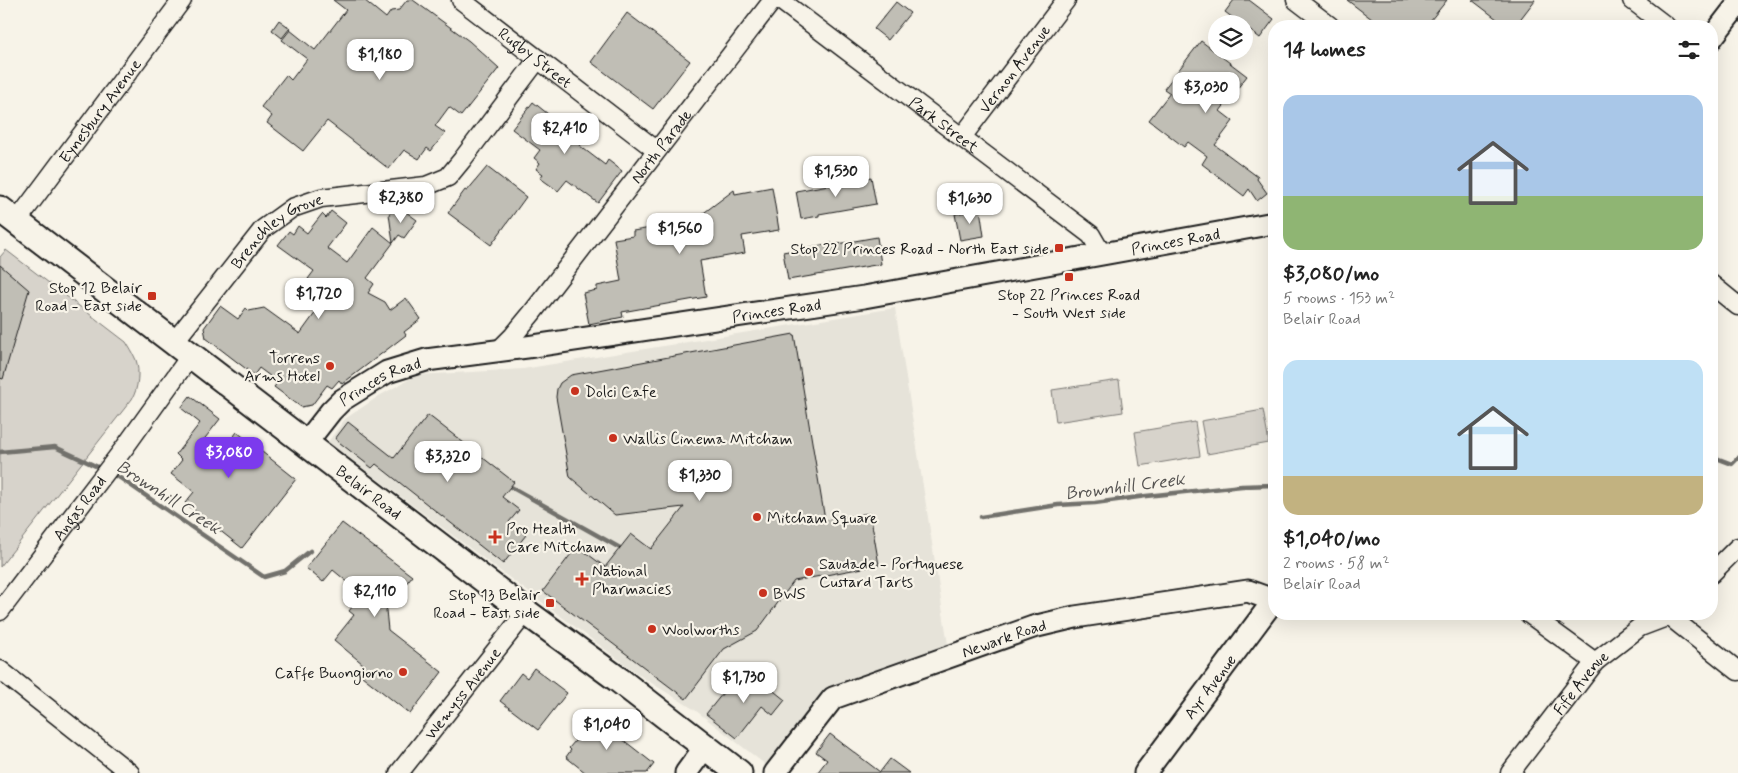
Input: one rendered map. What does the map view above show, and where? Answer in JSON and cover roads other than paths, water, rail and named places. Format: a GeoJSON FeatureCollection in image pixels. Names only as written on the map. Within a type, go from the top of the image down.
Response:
{"type":"FeatureCollection","features":[{"type":"Feature","properties":{"kind":"main road","name":"Belair Road"},"geometry":{"type":"LineString","coordinates":[[8,215],[739,773]]}},
{"type":"Feature","properties":{"kind":"street","name":"Eynesbury Avenue"},"geometry":{"type":"LineString","coordinates":[[8,215],[182,0]]}},
{"type":"Feature","properties":{"kind":"street","name":"Rugby Street"},"geometry":{"type":"LineString","coordinates":[[461,0],[480,6],[538,59],[656,150]]}},
{"type":"Feature","properties":{"kind":"street","name":"North Parade"},"geometry":{"type":"LineString","coordinates":[[498,351],[530,314],[773,0]]}},
{"type":"Feature","properties":{"kind":"street","name":"Park Street"},"geometry":{"type":"LineString","coordinates":[[780,0],[1092,236],[1102,254]]}},
{"type":"Feature","properties":{"kind":"street","name":"Vernon Avenue"},"geometry":{"type":"LineString","coordinates":[[962,137],[1066,0]]}},
{"type":"Feature","properties":{"kind":"street"},"geometry":{"type":"LineString","coordinates":[[1296,0],[1322,20]]}},
{"type":"Feature","properties":{"kind":"street"},"geometry":{"type":"LineString","coordinates":[[1632,0],[1658,20]]}},
{"type":"Feature","properties":{"kind":"street"},"geometry":{"type":"LineString","coordinates":[[1718,30],[1738,4]]}},
{"type":"Feature","properties":{"kind":"street","name":"Brenchley Grove"},"geometry":{"type":"LineString","coordinates":[[183,349],[195,316],[263,229],[292,208],[322,198],[426,186],[448,177],[538,59]]}},
{"type":"Feature","properties":{"kind":"street","name":"Princes Road"},"geometry":{"type":"LineString","coordinates":[[306,443],[342,400],[387,372],[426,360],[864,297],[1268,225]]}},
{"type":"Feature","properties":{"kind":"street"},"geometry":{"type":"LineString","coordinates":[[1718,290],[1738,306]]}},
{"type":"Feature","properties":{"kind":"street"},"geometry":{"type":"LineString","coordinates":[[530,314],[534,331],[546,344]]}},
{"type":"Feature","properties":{"kind":"street","name":"Angas Road"},"geometry":{"type":"LineString","coordinates":[[0,612],[119,455],[183,349]]}},
{"type":"Feature","properties":{"kind":"street"},"geometry":{"type":"LineString","coordinates":[[1718,567],[1738,547]]}},
{"type":"Feature","properties":{"kind":"street","name":"Newark Road"},"geometry":{"type":"LineString","coordinates":[[775,773],[832,698],[1024,630],[1075,617],[1248,592],[1268,598]]}},
{"type":"Feature","properties":{"kind":"street","name":"Ayr Avenue"},"geometry":{"type":"LineString","coordinates":[[1145,773],[1268,608]]}},
{"type":"Feature","properties":{"kind":"street","name":"Wemyss Avenue"},"geometry":{"type":"LineString","coordinates":[[399,773],[526,612]]}},
{"type":"Feature","properties":{"kind":"street"},"geometry":{"type":"LineString","coordinates":[[1537,620],[1595,662]]}},
{"type":"Feature","properties":{"kind":"street","name":"Fife Avenue"},"geometry":{"type":"LineString","coordinates":[[1510,773],[1595,662],[1640,627],[1658,620]]}},
{"type":"Feature","properties":{"kind":"street"},"geometry":{"type":"LineString","coordinates":[[1676,620],[1738,670]]}},
{"type":"Feature","properties":{"kind":"street"},"geometry":{"type":"LineString","coordinates":[[0,670],[130,773]]}},
{"type":"Feature","properties":{"kind":"street"},"geometry":{"type":"LineString","coordinates":[[686,773],[705,747]]}},
{"type":"Feature","properties":{"kind":"waterway","name":"Brownhill Creek"},"geometry":{"type":"LineString","coordinates":[[0,452],[55,447],[102,469]]}},
{"type":"Feature","properties":{"kind":"waterway","name":"Brownhill Creek"},"geometry":{"type":"LineString","coordinates":[[1718,459],[1732,464],[1738,458]]}},
{"type":"Feature","properties":{"kind":"waterway","name":"Brownhill Creek"},"geometry":{"type":"LineString","coordinates":[[111,474],[120,478],[264,577],[285,571],[310,551]]}},
{"type":"Feature","properties":{"kind":"waterway","name":"Brownhill Creek"},"geometry":{"type":"LineString","coordinates":[[981,517],[1058,505],[1095,503],[1242,486],[1268,485]]}},
{"type":"Feature","properties":{"kind":"waterway","name":"Brownhill Creek"},"geometry":{"type":"LineString","coordinates":[[511,487],[620,548]]}},
{"type":"Feature","properties":{"kind":"place","name":"Stop 22 Princes Road - North East side"},"geometry":{"type":"Point","coordinates":[1059,248]}},
{"type":"Feature","properties":{"kind":"place","name":"Stop 22 Princes Road - South West side"},"geometry":{"type":"Point","coordinates":[1069,277]}},
{"type":"Feature","properties":{"kind":"place","name":"Stop 12 Belair Road - East side"},"geometry":{"type":"Point","coordinates":[152,296]}},
{"type":"Feature","properties":{"kind":"place","name":"Torrens Arms Hotel"},"geometry":{"type":"Point","coordinates":[330,366]}},
{"type":"Feature","properties":{"kind":"place","name":"Dolci Cafe"},"geometry":{"type":"Point","coordinates":[575,391]}},
{"type":"Feature","properties":{"kind":"place","name":"Wallis Cinema Mitcham"},"geometry":{"type":"Point","coordinates":[613,438]}},
{"type":"Feature","properties":{"kind":"place","name":"Mitcham Square"},"geometry":{"type":"Point","coordinates":[757,517]}},
{"type":"Feature","properties":{"kind":"place","name":"Pro Health Care Mitcham"},"geometry":{"type":"Point","coordinates":[495,537]}},
{"type":"Feature","properties":{"kind":"place","name":"Saudade - Portuguese Custard Tarts"},"geometry":{"type":"Point","coordinates":[809,572]}},
{"type":"Feature","properties":{"kind":"place","name":"National Pharmacies"},"geometry":{"type":"Point","coordinates":[582,579]}},
{"type":"Feature","properties":{"kind":"place","name":"BWS"},"geometry":{"type":"Point","coordinates":[763,593]}},
{"type":"Feature","properties":{"kind":"place","name":"Stop 13 Belair Road - East side"},"geometry":{"type":"Point","coordinates":[550,603]}},
{"type":"Feature","properties":{"kind":"place","name":"Woolworths"},"geometry":{"type":"Point","coordinates":[652,629]}},
{"type":"Feature","properties":{"kind":"place","name":"Caffe Buongiorno"},"geometry":{"type":"Point","coordinates":[403,672]}}]}
